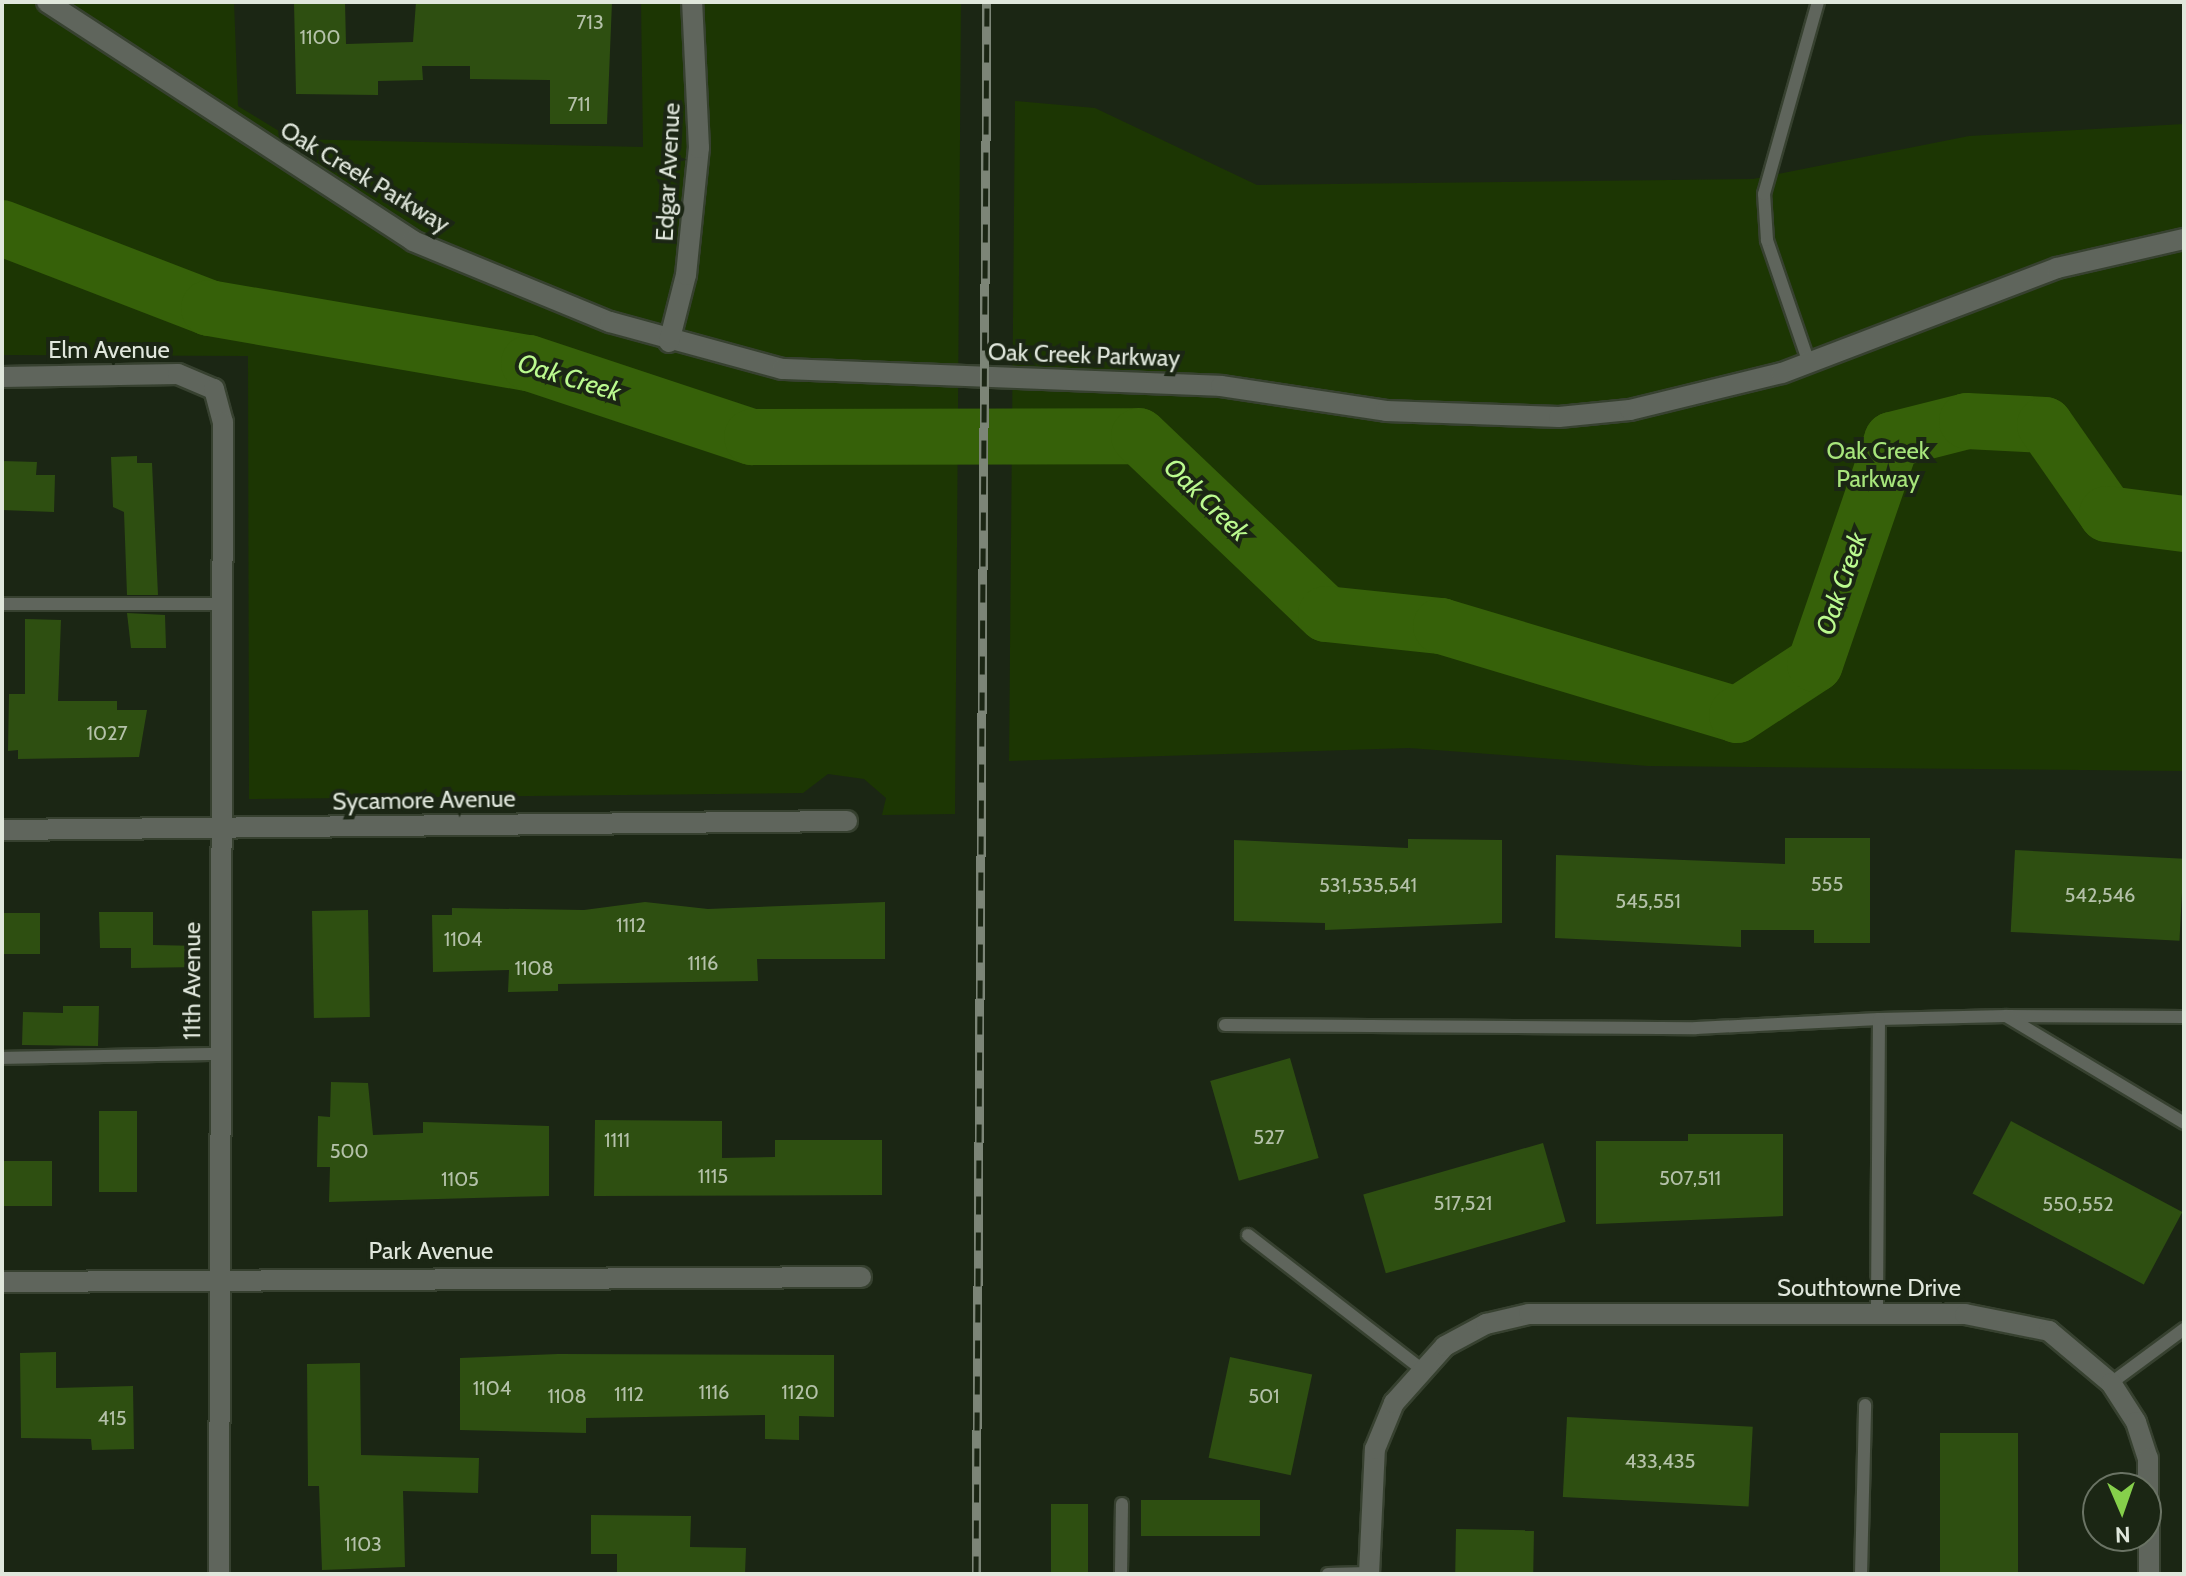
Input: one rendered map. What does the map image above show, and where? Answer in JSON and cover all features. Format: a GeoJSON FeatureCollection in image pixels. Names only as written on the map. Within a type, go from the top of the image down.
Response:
{"type":"FeatureCollection","features":[{"type":"Feature","properties":{"kind":"street","name":"Oak Creek Parkway"},"geometry":{"type":"LineString","coordinates":[[47,2],[413,241],[669,342],[782,369],[1221,386],[1460,417],[1630,410],[1809,363],[2057,268],[2184,239]]}},
{"type":"Feature","properties":{"kind":"street","name":"Edgar Avenue"},"geometry":{"type":"LineString","coordinates":[[669,342],[686,275],[699,148],[692,2]]}},
{"type":"Feature","properties":{"kind":"street","name":"Elm Avenue"},"geometry":{"type":"LineString","coordinates":[[2,377],[178,374],[214,389]]}},
{"type":"Feature","properties":{"kind":"street","name":"11th Avenue"},"geometry":{"type":"LineString","coordinates":[[214,389],[223,422],[217,1054],[219,1574]]}},
{"type":"Feature","properties":{"kind":"street","name":"Sycamore Avenue"},"geometry":{"type":"LineString","coordinates":[[2,830],[847,821]]}},
{"type":"Feature","properties":{"kind":"street","name":"Park Avenue"},"geometry":{"type":"LineString","coordinates":[[2,1282],[218,1278],[861,1277]]}},
{"type":"Feature","properties":{"kind":"street","name":"Southtowne Drive"},"geometry":{"type":"LineString","coordinates":[[1419,1367],[1486,1324],[1529,1314],[2005,1317],[2049,1331],[2111,1383],[2148,1458],[2149,1574]]}},
{"type":"Feature","properties":{"kind":"street"},"geometry":{"type":"LineString","coordinates":[[1369,1574],[1375,1449],[1419,1367]]}},
{"type":"Feature","properties":{"kind":"lane"},"geometry":{"type":"LineString","coordinates":[[1809,363],[1767,240],[1764,194],[1818,2]]}},
{"type":"Feature","properties":{"kind":"lane"},"geometry":{"type":"LineString","coordinates":[[2,604],[222,604]]}},
{"type":"Feature","properties":{"kind":"lane"},"geometry":{"type":"LineString","coordinates":[[1225,1025],[1696,1028],[2006,1016],[2184,1017]]}},
{"type":"Feature","properties":{"kind":"lane"},"geometry":{"type":"LineString","coordinates":[[2006,1016],[2184,1123]]}},
{"type":"Feature","properties":{"kind":"lane"},"geometry":{"type":"LineString","coordinates":[[1877,1315],[1879,1019]]}},
{"type":"Feature","properties":{"kind":"lane"},"geometry":{"type":"LineString","coordinates":[[2,1058],[217,1054]]}},
{"type":"Feature","properties":{"kind":"lane"},"geometry":{"type":"LineString","coordinates":[[1248,1235],[1419,1367]]}},
{"type":"Feature","properties":{"kind":"lane"},"geometry":{"type":"LineString","coordinates":[[2111,1383],[2184,1329]]}},
{"type":"Feature","properties":{"kind":"lane"},"geometry":{"type":"LineString","coordinates":[[1861,1574],[1865,1405]]}},
{"type":"Feature","properties":{"kind":"lane"},"geometry":{"type":"LineString","coordinates":[[1121,1574],[1122,1504]]}},
{"type":"Feature","properties":{"kind":"lane"},"geometry":{"type":"LineString","coordinates":[[1328,1574],[1369,1574]]}},
{"type":"Feature","properties":{"kind":"green space"},"geometry":{"type":"Polygon","coordinates":[[[2,2],[234,2],[238,106],[292,139],[643,147],[641,2],[961,2],[955,814],[882,815],[886,798],[864,779],[828,774],[803,793],[249,799],[248,356],[2,355],[2,2]]]}},
{"type":"Feature","properties":{"kind":"green space","name":"Oak Creek Parkway"},"geometry":{"type":"Polygon","coordinates":[[[1015,101],[1095,108],[1257,185],[1753,179],[1969,136],[2184,124],[2184,771],[1648,766],[1409,748],[1009,761],[1015,101]]]}},
{"type":"Feature","properties":{"kind":"building"},"geometry":{"type":"Polygon","coordinates":[[[294,2],[345,2],[346,44],[413,42],[416,2],[612,2],[607,124],[550,124],[550,80],[470,79],[470,66],[422,66],[423,80],[378,81],[378,95],[296,94],[294,2]]]}},
{"type":"Feature","properties":{"kind":"building"},"geometry":{"type":"Polygon","coordinates":[[[137,456],[137,463],[152,463],[158,595],[127,595],[124,512],[113,507],[111,457],[137,456]]]}},
{"type":"Feature","properties":{"kind":"building"},"geometry":{"type":"Polygon","coordinates":[[[2,461],[37,462],[36,475],[55,475],[54,512],[2,510],[2,461]]]}},
{"type":"Feature","properties":{"kind":"building"},"geometry":{"type":"Polygon","coordinates":[[[127,613],[165,615],[166,648],[131,648],[127,613]]]}},
{"type":"Feature","properties":{"kind":"building"},"geometry":{"type":"Polygon","coordinates":[[[25,619],[61,620],[58,701],[117,701],[117,710],[147,710],[139,757],[18,759],[18,750],[8,751],[9,694],[25,694],[25,619]]]}},
{"type":"Feature","properties":{"kind":"building"},"geometry":{"type":"Polygon","coordinates":[[[1785,838],[1870,838],[1870,943],[1814,943],[1814,930],[1741,930],[1741,947],[1555,938],[1556,855],[1785,864],[1785,838]]]}},
{"type":"Feature","properties":{"kind":"building"},"geometry":{"type":"Polygon","coordinates":[[[1408,839],[1502,840],[1502,923],[1325,930],[1325,923],[1234,921],[1234,840],[1408,848],[1408,839]]]}},
{"type":"Feature","properties":{"kind":"building"},"geometry":{"type":"Polygon","coordinates":[[[2015,850],[2184,859],[2179,941],[2011,932],[2015,850]]]}},
{"type":"Feature","properties":{"kind":"building"},"geometry":{"type":"Polygon","coordinates":[[[645,902],[708,909],[885,902],[885,959],[757,959],[758,981],[558,984],[558,991],[508,992],[509,970],[433,972],[432,915],[452,915],[452,908],[584,910],[645,902]]]}},
{"type":"Feature","properties":{"kind":"building"},"geometry":{"type":"Polygon","coordinates":[[[368,910],[370,1017],[314,1018],[312,911],[368,910]]]}},
{"type":"Feature","properties":{"kind":"building"},"geometry":{"type":"Polygon","coordinates":[[[99,912],[153,912],[153,945],[201,946],[201,967],[131,968],[131,948],[100,948],[99,912]]]}},
{"type":"Feature","properties":{"kind":"building"},"geometry":{"type":"Polygon","coordinates":[[[2,913],[40,913],[40,954],[2,954],[2,913]]]}},
{"type":"Feature","properties":{"kind":"building"},"geometry":{"type":"Polygon","coordinates":[[[63,1006],[99,1006],[98,1046],[22,1045],[23,1012],[63,1013],[63,1006]]]}},
{"type":"Feature","properties":{"kind":"building"},"geometry":{"type":"Polygon","coordinates":[[[1290,1058],[1319,1158],[1239,1181],[1210,1081],[1290,1058]]]}},
{"type":"Feature","properties":{"kind":"building"},"geometry":{"type":"Polygon","coordinates":[[[331,1082],[368,1083],[373,1135],[423,1133],[423,1122],[549,1126],[549,1196],[329,1202],[330,1167],[317,1167],[318,1116],[330,1117],[331,1082]]]}},
{"type":"Feature","properties":{"kind":"building"},"geometry":{"type":"Polygon","coordinates":[[[99,1111],[137,1111],[137,1192],[99,1192],[99,1111]]]}},
{"type":"Feature","properties":{"kind":"building"},"geometry":{"type":"Polygon","coordinates":[[[595,1120],[722,1121],[722,1158],[775,1157],[775,1140],[882,1140],[882,1195],[594,1196],[595,1120]]]}},
{"type":"Feature","properties":{"kind":"building"},"geometry":{"type":"Polygon","coordinates":[[[2011,1121],[2182,1212],[2144,1284],[1973,1193],[2011,1121]]]}},
{"type":"Feature","properties":{"kind":"building"},"geometry":{"type":"Polygon","coordinates":[[[1688,1134],[1783,1134],[1783,1216],[1596,1224],[1596,1141],[1688,1141],[1688,1134]]]}},
{"type":"Feature","properties":{"kind":"building"},"geometry":{"type":"Polygon","coordinates":[[[1543,1143],[1566,1222],[1386,1273],[1363,1195],[1543,1143]]]}},
{"type":"Feature","properties":{"kind":"building"},"geometry":{"type":"Polygon","coordinates":[[[2,1161],[52,1161],[52,1206],[2,1206],[2,1161]]]}},
{"type":"Feature","properties":{"kind":"building"},"geometry":{"type":"Polygon","coordinates":[[[56,1352],[56,1388],[133,1386],[134,1449],[92,1450],[91,1439],[21,1438],[20,1353],[56,1352]]]}},
{"type":"Feature","properties":{"kind":"building"},"geometry":{"type":"Polygon","coordinates":[[[558,1354],[834,1355],[834,1417],[799,1416],[799,1440],[765,1439],[765,1415],[586,1418],[586,1433],[460,1430],[460,1358],[558,1354]]]}},
{"type":"Feature","properties":{"kind":"building"},"geometry":{"type":"Polygon","coordinates":[[[1230,1357],[1312,1374],[1291,1475],[1209,1458],[1230,1357]]]}},
{"type":"Feature","properties":{"kind":"building"},"geometry":{"type":"Polygon","coordinates":[[[360,1363],[361,1455],[479,1458],[478,1493],[403,1491],[405,1567],[322,1570],[319,1486],[308,1486],[307,1364],[360,1363]]]}},
{"type":"Feature","properties":{"kind":"building"},"geometry":{"type":"Polygon","coordinates":[[[1567,1417],[1753,1427],[1749,1507],[1563,1497],[1567,1417]]]}},
{"type":"Feature","properties":{"kind":"building"},"geometry":{"type":"Polygon","coordinates":[[[1940,1433],[2018,1433],[2018,1574],[1940,1574],[1940,1433]]]}},
{"type":"Feature","properties":{"kind":"building"},"geometry":{"type":"Polygon","coordinates":[[[1141,1500],[1260,1500],[1260,1536],[1141,1536],[1141,1500]]]}},
{"type":"Feature","properties":{"kind":"building"},"geometry":{"type":"Polygon","coordinates":[[[1051,1504],[1088,1504],[1088,1574],[1051,1574],[1051,1504]]]}},
{"type":"Feature","properties":{"kind":"building"},"geometry":{"type":"Polygon","coordinates":[[[591,1515],[691,1516],[690,1547],[746,1548],[745,1574],[617,1574],[617,1554],[591,1554],[591,1515]]]}},
{"type":"Feature","properties":{"kind":"building"},"geometry":{"type":"Polygon","coordinates":[[[1456,1529],[1534,1530],[1533,1574],[1455,1574],[1456,1529]]]}},
{"type":"Feature","properties":{"kind":"waterway","name":"Oak Creek"},"geometry":{"type":"LineString","coordinates":[[2,228],[209,308],[529,363],[752,437],[1139,436],[1326,614],[1441,626],[1737,715],[1815,664],[1892,440],[1967,421],[2045,425],[2107,514],[2184,524]]}},
{"type":"Feature","properties":{"kind":"railway"},"geometry":{"type":"LineString","coordinates":[[976,1574],[987,2]]}}]}
